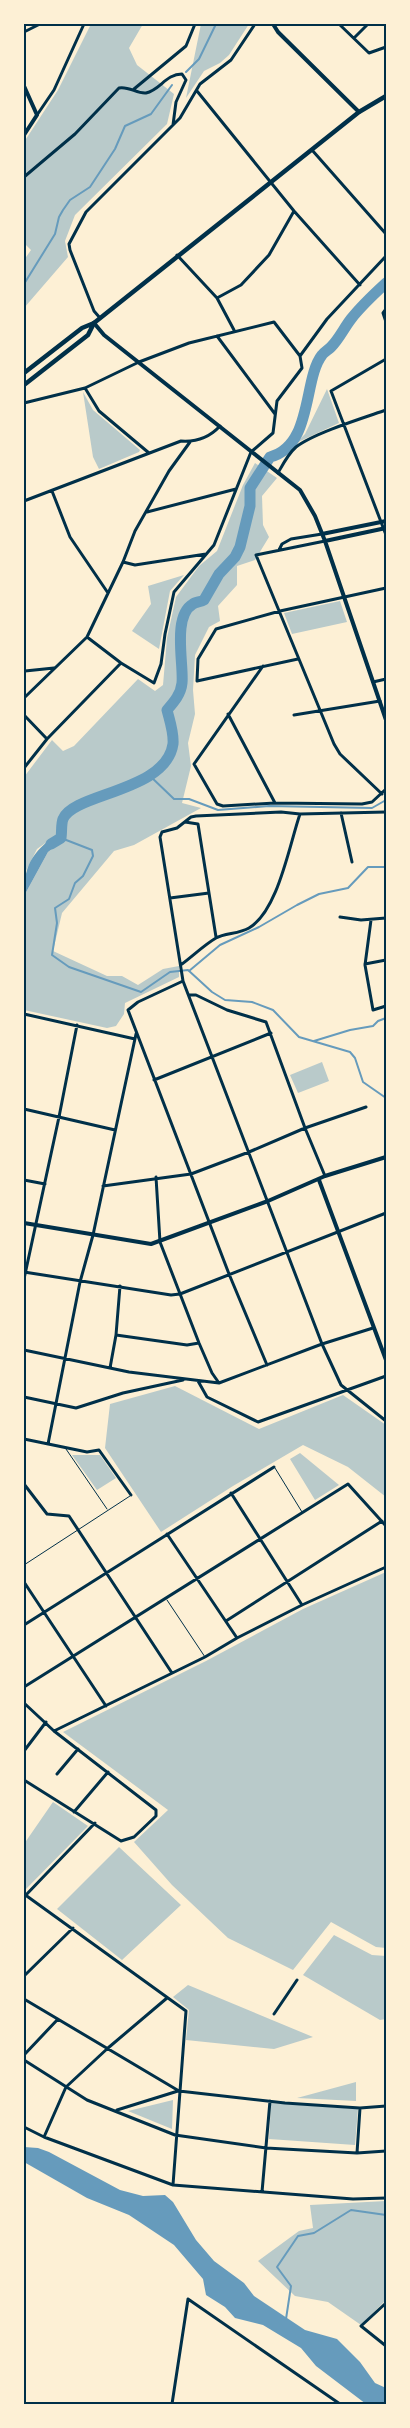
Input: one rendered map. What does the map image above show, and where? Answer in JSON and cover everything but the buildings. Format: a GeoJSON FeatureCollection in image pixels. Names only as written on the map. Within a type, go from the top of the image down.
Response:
{"type":"FeatureCollection","features":[{"type":"Feature","properties":{"kind":"main road"},"geometry":{"type":"LineString","coordinates":[[24,385],[88,334],[100,318],[177,256],[360,112],[386,96]]}},
{"type":"Feature","properties":{"kind":"main road"},"geometry":{"type":"LineString","coordinates":[[24,373],[82,328],[94,324]]}},
{"type":"Feature","properties":{"kind":"street"},"geometry":{"type":"LineString","coordinates":[[24,32],[40,24]]}},
{"type":"Feature","properties":{"kind":"street"},"geometry":{"type":"LineString","coordinates":[[24,135],[54,90],[84,24]]}},
{"type":"Feature","properties":{"kind":"street"},"geometry":{"type":"LineString","coordinates":[[133,90],[186,46],[195,24]]}},
{"type":"Feature","properties":{"kind":"street"},"geometry":{"type":"LineString","coordinates":[[100,318],[94,311],[68,244],[86,212],[173,125],[206,79],[231,60],[255,24]]}},
{"type":"Feature","properties":{"kind":"street"},"geometry":{"type":"LineString","coordinates":[[273,24],[278,32],[360,112]]}},
{"type":"Feature","properties":{"kind":"street"},"geometry":{"type":"LineString","coordinates":[[339,24],[369,52],[386,47]]}},
{"type":"Feature","properties":{"kind":"street"},"geometry":{"type":"LineString","coordinates":[[354,38],[368,24]]}},
{"type":"Feature","properties":{"kind":"street"},"geometry":{"type":"LineString","coordinates":[[24,177],[75,134],[115,90],[123,87],[141,93],[149,92],[170,77],[179,74],[185,77],[184,85],[176,102],[173,125]]}},
{"type":"Feature","properties":{"kind":"street"},"geometry":{"type":"LineString","coordinates":[[24,86],[25,94],[38,115]]}},
{"type":"Feature","properties":{"kind":"street"},"geometry":{"type":"LineString","coordinates":[[197,91],[294,211],[360,285]]}},
{"type":"Feature","properties":{"kind":"street"},"geometry":{"type":"LineString","coordinates":[[312,150],[386,234]]}},
{"type":"Feature","properties":{"kind":"street"},"geometry":{"type":"LineString","coordinates":[[217,298],[241,285],[269,255],[294,211]]}},
{"type":"Feature","properties":{"kind":"street"},"geometry":{"type":"LineString","coordinates":[[177,256],[217,298],[234,330]]}},
{"type":"Feature","properties":{"kind":"street"},"geometry":{"type":"LineString","coordinates":[[300,356],[327,319],[386,256]]}},
{"type":"Feature","properties":{"kind":"street"},"geometry":{"type":"LineString","coordinates":[[386,310],[383,313],[386,322]]}},
{"type":"Feature","properties":{"kind":"street"},"geometry":{"type":"LineString","coordinates":[[24,403],[85,388],[139,362],[234,330],[274,322],[300,356],[302,368],[277,401],[272,432],[251,452],[214,544],[174,592],[164,634],[161,664],[154,683],[121,663],[87,637]]}},
{"type":"Feature","properties":{"kind":"street"},"geometry":{"type":"LineString","coordinates":[[94,324],[104,335],[300,490],[308,502],[325,541],[386,720]]}},
{"type":"Feature","properties":{"kind":"street"},"geometry":{"type":"LineString","coordinates":[[217,336],[275,414]]}},
{"type":"Feature","properties":{"kind":"street"},"geometry":{"type":"LineString","coordinates":[[386,359],[331,391],[384,522],[386,535]]}},
{"type":"Feature","properties":{"kind":"street"},"geometry":{"type":"LineString","coordinates":[[85,388],[99,410],[149,453]]}},
{"type":"Feature","properties":{"kind":"street"},"geometry":{"type":"LineString","coordinates":[[278,473],[294,448],[345,424],[386,410]]}},
{"type":"Feature","properties":{"kind":"street"},"geometry":{"type":"LineString","coordinates":[[24,501],[181,441],[190,442],[213,433],[220,426]]}},
{"type":"Feature","properties":{"kind":"street"},"geometry":{"type":"LineString","coordinates":[[24,698],[87,637],[123,562],[135,531],[169,471],[190,442]]}},
{"type":"Feature","properties":{"kind":"street"},"geometry":{"type":"LineString","coordinates":[[147,512],[236,489]]}},
{"type":"Feature","properties":{"kind":"street"},"geometry":{"type":"LineString","coordinates":[[52,491],[70,537],[108,594]]}},
{"type":"Feature","properties":{"kind":"street"},"geometry":{"type":"LineString","coordinates":[[279,550],[282,544],[291,539],[384,522]]}},
{"type":"Feature","properties":{"kind":"street"},"geometry":{"type":"LineString","coordinates":[[382,794],[340,754],[256,555],[385,528]]}},
{"type":"Feature","properties":{"kind":"street"},"geometry":{"type":"LineString","coordinates":[[123,562],[135,566],[206,554]]}},
{"type":"Feature","properties":{"kind":"street"},"geometry":{"type":"LineString","coordinates":[[299,659],[196,681],[198,659],[216,629],[280,611],[386,588]]}},
{"type":"Feature","properties":{"kind":"street"},"geometry":{"type":"LineString","coordinates":[[24,768],[47,739],[121,663]]}},
{"type":"Feature","properties":{"kind":"street"},"geometry":{"type":"LineString","coordinates":[[263,666],[194,764],[217,804],[223,806],[275,803],[362,804],[372,802],[386,789]]}},
{"type":"Feature","properties":{"kind":"street"},"geometry":{"type":"LineString","coordinates":[[24,669],[25,671],[55,667]]}},
{"type":"Feature","properties":{"kind":"street"},"geometry":{"type":"LineString","coordinates":[[373,682],[386,679]]}},
{"type":"Feature","properties":{"kind":"street"},"geometry":{"type":"LineString","coordinates":[[294,715],[380,701]]}},
{"type":"Feature","properties":{"kind":"street"},"geometry":{"type":"LineString","coordinates":[[228,714],[275,803]]}},
{"type":"Feature","properties":{"kind":"street"},"geometry":{"type":"LineString","coordinates":[[24,715],[47,739]]}},
{"type":"Feature","properties":{"kind":"street"},"geometry":{"type":"LineString","coordinates":[[386,812],[300,814],[281,812],[196,816],[190,817],[186,822],[160,834],[182,964],[183,981],[322,1344],[337,1378],[346,1391],[386,1421]]}},
{"type":"Feature","properties":{"kind":"street"},"geometry":{"type":"LineString","coordinates":[[342,813],[352,862]]}},
{"type":"Feature","properties":{"kind":"street"},"geometry":{"type":"LineString","coordinates":[[182,964],[216,938],[247,929],[265,912],[282,873],[300,814]]}},
{"type":"Feature","properties":{"kind":"street"},"geometry":{"type":"LineString","coordinates":[[186,822],[198,824],[216,938]]}},
{"type":"Feature","properties":{"kind":"street"},"geometry":{"type":"LineString","coordinates":[[170,898],[209,893]]}},
{"type":"Feature","properties":{"kind":"street"},"geometry":{"type":"LineString","coordinates":[[340,917],[371,920],[386,918]]}},
{"type":"Feature","properties":{"kind":"street"},"geometry":{"type":"LineString","coordinates":[[371,920],[366,964],[373,1010],[386,1006]]}},
{"type":"Feature","properties":{"kind":"street"},"geometry":{"type":"LineString","coordinates":[[366,964],[386,960]]}},
{"type":"Feature","properties":{"kind":"street"},"geometry":{"type":"LineString","coordinates":[[183,981],[138,1002],[128,1010],[229,1274],[267,1365]]}},
{"type":"Feature","properties":{"kind":"street"},"geometry":{"type":"LineString","coordinates":[[189,994],[196,995],[235,1013],[266,1022],[272,1033],[304,1128],[325,1176]]}},
{"type":"Feature","properties":{"kind":"street"},"geometry":{"type":"LineString","coordinates":[[24,1020],[24,1014],[134,1039]]}},
{"type":"Feature","properties":{"kind":"street"},"geometry":{"type":"LineString","coordinates":[[24,1279],[24,1272],[60,1117],[77,1026]]}},
{"type":"Feature","properties":{"kind":"street"},"geometry":{"type":"LineString","coordinates":[[48,1444],[80,1282],[93,1235],[136,1033]]}},
{"type":"Feature","properties":{"kind":"street"},"geometry":{"type":"LineString","coordinates":[[154,1080],[272,1033]]}},
{"type":"Feature","properties":{"kind":"street"},"geometry":{"type":"LineString","coordinates":[[103,1186],[156,1177],[191,1174],[304,1128],[366,1107]]}},
{"type":"Feature","properties":{"kind":"street"},"geometry":{"type":"LineString","coordinates":[[24,1109],[115,1130]]}},
{"type":"Feature","properties":{"kind":"street"},"geometry":{"type":"LineString","coordinates":[[24,1223],[141,1244],[160,1242],[268,1201],[325,1176],[386,1157]]}},
{"type":"Feature","properties":{"kind":"street"},"geometry":{"type":"LineString","coordinates":[[156,1177],[160,1242],[199,1343],[212,1373],[220,1383]]}},
{"type":"Feature","properties":{"kind":"street"},"geometry":{"type":"LineString","coordinates":[[24,1180],[45,1184]]}},
{"type":"Feature","properties":{"kind":"street"},"geometry":{"type":"LineString","coordinates":[[319,1180],[386,1360]]}},
{"type":"Feature","properties":{"kind":"street"},"geometry":{"type":"LineString","coordinates":[[24,1272],[171,1295],[180,1294],[386,1213]]}},
{"type":"Feature","properties":{"kind":"street"},"geometry":{"type":"LineString","coordinates":[[110,1368],[116,1335],[120,1286]]}},
{"type":"Feature","properties":{"kind":"street"},"geometry":{"type":"LineString","coordinates":[[24,1350],[110,1368],[186,1380],[220,1383],[322,1344],[374,1328]]}},
{"type":"Feature","properties":{"kind":"street"},"geometry":{"type":"LineString","coordinates":[[116,1335],[187,1345],[199,1343]]}},
{"type":"Feature","properties":{"kind":"street"},"geometry":{"type":"LineString","coordinates":[[198,1381],[207,1397],[258,1422],[386,1376]]}},
{"type":"Feature","properties":{"kind":"street"},"geometry":{"type":"LineString","coordinates":[[24,1397],[56,1406],[76,1408],[123,1393],[186,1380]]}},
{"type":"Feature","properties":{"kind":"street"},"geometry":{"type":"LineString","coordinates":[[24,1439],[87,1452],[99,1450],[131,1495]]}},
{"type":"Feature","properties":{"kind":"street"},"geometry":{"type":"LineString","coordinates":[[24,1625],[274,1467]]}},
{"type":"Feature","properties":{"kind":"street"},"geometry":{"type":"LineString","coordinates":[[24,1687],[348,1484],[386,1526]]}},
{"type":"Feature","properties":{"kind":"street"},"geometry":{"type":"LineString","coordinates":[[24,1485],[47,1514],[69,1516],[172,1673]]}},
{"type":"Feature","properties":{"kind":"street"},"geometry":{"type":"LineString","coordinates":[[231,1493],[302,1605]]}},
{"type":"Feature","properties":{"kind":"street"},"geometry":{"type":"LineString","coordinates":[[226,1621],[382,1521]]}},
{"type":"Feature","properties":{"kind":"street"},"geometry":{"type":"LineString","coordinates":[[167,1534],[237,1638]]}},
{"type":"Feature","properties":{"kind":"street"},"geometry":{"type":"LineString","coordinates":[[54,1731],[205,1657],[237,1638],[302,1605],[386,1567]]}},
{"type":"Feature","properties":{"kind":"street"},"geometry":{"type":"LineString","coordinates":[[24,1582],[106,1706]]}},
{"type":"Feature","properties":{"kind":"street"},"geometry":{"type":"LineString","coordinates":[[24,1703],[54,1731],[156,1810],[156,1816],[134,1837],[125,1842],[24,1780]]}},
{"type":"Feature","properties":{"kind":"street"},"geometry":{"type":"LineString","coordinates":[[24,1751],[46,1722]]}},
{"type":"Feature","properties":{"kind":"street"},"geometry":{"type":"LineString","coordinates":[[57,1774],[78,1749]]}},
{"type":"Feature","properties":{"kind":"street"},"geometry":{"type":"LineString","coordinates":[[74,1812],[108,1772]]}},
{"type":"Feature","properties":{"kind":"street"},"geometry":{"type":"LineString","coordinates":[[95,1823],[24,1895],[73,1928],[186,2011],[175,2135],[173,2185]]}},
{"type":"Feature","properties":{"kind":"street"},"geometry":{"type":"LineString","coordinates":[[24,1976],[73,1928]]}},
{"type":"Feature","properties":{"kind":"street"},"geometry":{"type":"LineString","coordinates":[[274,2014],[297,1980]]}},
{"type":"Feature","properties":{"kind":"street"},"geometry":{"type":"LineString","coordinates":[[44,2138],[66,2087],[108,2048],[168,1998]]}},
{"type":"Feature","properties":{"kind":"street"},"geometry":{"type":"LineString","coordinates":[[24,1999],[179,2090],[270,2101],[360,2108],[386,2106]]}},
{"type":"Feature","properties":{"kind":"street"},"geometry":{"type":"LineString","coordinates":[[24,2055],[58,2019]]}},
{"type":"Feature","properties":{"kind":"street"},"geometry":{"type":"LineString","coordinates":[[24,2060],[87,2100],[175,2135],[266,2148],[357,2153],[386,2151]]}},
{"type":"Feature","properties":{"kind":"street"},"geometry":{"type":"LineString","coordinates":[[116,2111],[179,2090]]}},
{"type":"Feature","properties":{"kind":"street"},"geometry":{"type":"LineString","coordinates":[[262,2192],[270,2101]]}},
{"type":"Feature","properties":{"kind":"street"},"geometry":{"type":"LineString","coordinates":[[357,2153],[360,2108]]}},
{"type":"Feature","properties":{"kind":"street"},"geometry":{"type":"LineString","coordinates":[[24,2127],[44,2138],[173,2185],[353,2199],[386,2198]]}},
{"type":"Feature","properties":{"kind":"street"},"geometry":{"type":"LineString","coordinates":[[172,2404],[188,2299],[340,2404]]}},
{"type":"Feature","properties":{"kind":"street"},"geometry":{"type":"LineString","coordinates":[[386,2303],[361,2326],[386,2346]]}},
{"type":"Feature","properties":{"kind":"lane"},"geometry":{"type":"LineString","coordinates":[[65,1448],[107,1510]]}},
{"type":"Feature","properties":{"kind":"lane"},"geometry":{"type":"LineString","coordinates":[[274,1467],[302,1513]]}},
{"type":"Feature","properties":{"kind":"lane"},"geometry":{"type":"LineString","coordinates":[[24,1564],[131,1495]]}},
{"type":"Feature","properties":{"kind":"lane"},"geometry":{"type":"LineString","coordinates":[[166,1598],[205,1657]]}},
{"type":"Feature","properties":{"kind":"shaded area"},"geometry":{"type":"Polygon","coordinates":[[[91,24],[143,24],[129,48],[137,65],[174,94],[167,124],[75,215],[65,241],[68,257],[24,308],[24,260],[31,250],[24,243],[24,142],[58,90],[91,24]]]}},
{"type":"Feature","properties":{"kind":"shaded area"},"geometry":{"type":"Polygon","coordinates":[[[201,24],[249,24],[229,55],[220,63],[204,71],[186,98],[201,24]]]}},
{"type":"Feature","properties":{"kind":"shaded area"},"geometry":{"type":"Polygon","coordinates":[[[327,389],[339,423],[296,443],[305,434],[327,389]]]}},
{"type":"Feature","properties":{"kind":"shaded area"},"geometry":{"type":"Polygon","coordinates":[[[83,392],[93,410],[140,450],[139,452],[99,469],[93,457],[83,392]]]}},
{"type":"Feature","properties":{"kind":"shaded area"},"geometry":{"type":"Polygon","coordinates":[[[255,463],[277,478],[262,496],[263,525],[269,537],[255,560],[237,566],[237,585],[218,606],[220,621],[209,627],[195,655],[193,690],[195,714],[188,743],[191,766],[182,803],[201,808],[134,845],[114,851],[62,913],[53,951],[107,976],[122,976],[138,985],[163,969],[179,966],[179,977],[125,1003],[124,1014],[116,1026],[107,1028],[24,1010],[24,896],[48,852],[60,843],[62,831],[37,849],[24,875],[24,777],[52,740],[63,751],[74,746],[138,679],[155,691],[163,685],[167,638],[176,597],[199,566],[217,551],[243,485],[255,463]]]}},
{"type":"Feature","properties":{"kind":"shaded area"},"geometry":{"type":"Polygon","coordinates":[[[184,575],[170,591],[159,649],[132,631],[151,604],[148,586],[184,575]]]}},
{"type":"Feature","properties":{"kind":"shaded area"},"geometry":{"type":"Polygon","coordinates":[[[340,601],[347,622],[292,634],[284,613],[340,601]]]}},
{"type":"Feature","properties":{"kind":"shaded area"},"geometry":{"type":"Polygon","coordinates":[[[322,1062],[329,1081],[298,1093],[290,1075],[322,1062]]]}},
{"type":"Feature","properties":{"kind":"shaded area"},"geometry":{"type":"Polygon","coordinates":[[[175,1386],[259,1429],[343,1395],[386,1425],[386,1497],[348,1467],[303,1445],[233,1486],[161,1532],[105,1448],[110,1404],[175,1386]]]}},
{"type":"Feature","properties":{"kind":"shaded area"},"geometry":{"type":"Polygon","coordinates":[[[300,1453],[339,1485],[315,1500],[290,1459],[300,1453]]]}},
{"type":"Feature","properties":{"kind":"shaded area"},"geometry":{"type":"Polygon","coordinates":[[[72,1455],[100,1455],[116,1478],[97,1490],[72,1455]]]}},
{"type":"Feature","properties":{"kind":"shaded area"},"geometry":{"type":"Polygon","coordinates":[[[386,1572],[386,1948],[376,1947],[331,1922],[293,1970],[228,1938],[172,1885],[134,1842],[168,1810],[63,1732],[206,1661],[303,1609],[386,1572]]]}},
{"type":"Feature","properties":{"kind":"shaded area"},"geometry":{"type":"Polygon","coordinates":[[[53,1802],[88,1826],[26,1889],[24,1887],[24,1844],[53,1802]]]}},
{"type":"Feature","properties":{"kind":"shaded area"},"geometry":{"type":"Polygon","coordinates":[[[119,1847],[181,1905],[122,1960],[57,1909],[119,1847]]]}},
{"type":"Feature","properties":{"kind":"shaded area"},"geometry":{"type":"Polygon","coordinates":[[[334,1935],[372,1955],[386,1956],[386,2019],[380,2020],[303,1975],[334,1935]]]}},
{"type":"Feature","properties":{"kind":"shaded area"},"geometry":{"type":"Polygon","coordinates":[[[188,1985],[313,2037],[274,2049],[186,2040],[189,2010],[173,1997],[188,1985]]]}},
{"type":"Feature","properties":{"kind":"shaded area"},"geometry":{"type":"Polygon","coordinates":[[[356,2082],[356,2101],[297,2098],[356,2082]]]}},
{"type":"Feature","properties":{"kind":"shaded area"},"geometry":{"type":"Polygon","coordinates":[[[173,2100],[172,2129],[128,2111],[173,2100]]]}},
{"type":"Feature","properties":{"kind":"shaded area"},"geometry":{"type":"Polygon","coordinates":[[[271,2103],[358,2109],[355,2145],[269,2139],[271,2103]]]}},
{"type":"Feature","properties":{"kind":"shaded area"},"geometry":{"type":"Polygon","coordinates":[[[386,2201],[386,2300],[361,2325],[328,2302],[295,2296],[258,2261],[299,2231],[313,2228],[310,2205],[386,2201]]]}},
{"type":"Feature","properties":{"kind":"water"},"geometry":{"type":"Polygon","coordinates":[[[62,830],[60,843],[48,852],[24,896],[26,873],[33,857],[62,830]]]}},
{"type":"Feature","properties":{"kind":"water"},"geometry":{"type":"Polygon","coordinates":[[[24,2147],[38,2148],[49,2152],[120,2190],[143,2196],[165,2195],[173,2202],[196,2240],[214,2261],[244,2283],[254,2296],[305,2330],[337,2339],[360,2362],[375,2383],[386,2388],[386,2404],[366,2404],[316,2366],[301,2348],[263,2325],[235,2318],[225,2307],[206,2295],[203,2279],[174,2245],[129,2215],[87,2198],[24,2162],[24,2147]]]}},
{"type":"Feature","properties":{"kind":"waterway"},"geometry":{"type":"LineString","coordinates":[[186,72],[199,59],[216,24]]}},
{"type":"Feature","properties":{"kind":"waterway"},"geometry":{"type":"LineString","coordinates":[[24,284],[55,234],[59,217],[63,210],[70,200],[90,187],[115,149],[125,126],[151,114],[172,85]]}},
{"type":"Feature","properties":{"kind":"waterway"},"geometry":{"type":"LineString","coordinates":[[51,844],[61,838],[63,819],[70,810],[83,803],[138,782],[154,772],[167,760],[173,744],[172,727],[167,710],[177,698],[181,687],[180,641],[183,619],[187,610],[194,603],[204,600],[219,574],[235,557],[240,547],[250,506],[250,488],[270,457],[284,450],[294,440],[305,411],[316,366],[322,355],[334,344],[359,309],[386,283]]}},
{"type":"Feature","properties":{"kind":"waterway"},"geometry":{"type":"LineString","coordinates":[[149,775],[174,799],[189,799],[218,810],[269,806],[372,808],[386,800]]}},
{"type":"Feature","properties":{"kind":"waterway"},"geometry":{"type":"LineString","coordinates":[[61,838],[92,850],[93,856],[83,876],[75,883],[69,899],[55,908],[57,923],[52,955],[69,967],[141,992],[170,972],[188,970],[212,992],[225,1000],[252,1002],[273,1010],[299,1037],[350,1052],[355,1058],[363,1082],[386,1098]]}},
{"type":"Feature","properties":{"kind":"waterway"},"geometry":{"type":"LineString","coordinates":[[189,971],[220,945],[259,927],[319,894],[348,888],[368,867],[386,867]]}},
{"type":"Feature","properties":{"kind":"waterway"},"geometry":{"type":"LineString","coordinates":[[314,1041],[350,1030],[373,1026],[378,1021],[386,1018]]}},
{"type":"Feature","properties":{"kind":"waterway"},"geometry":{"type":"LineString","coordinates":[[286,2319],[291,2286],[277,2267],[298,2236],[314,2233],[351,2210],[386,2215]]}}]}
